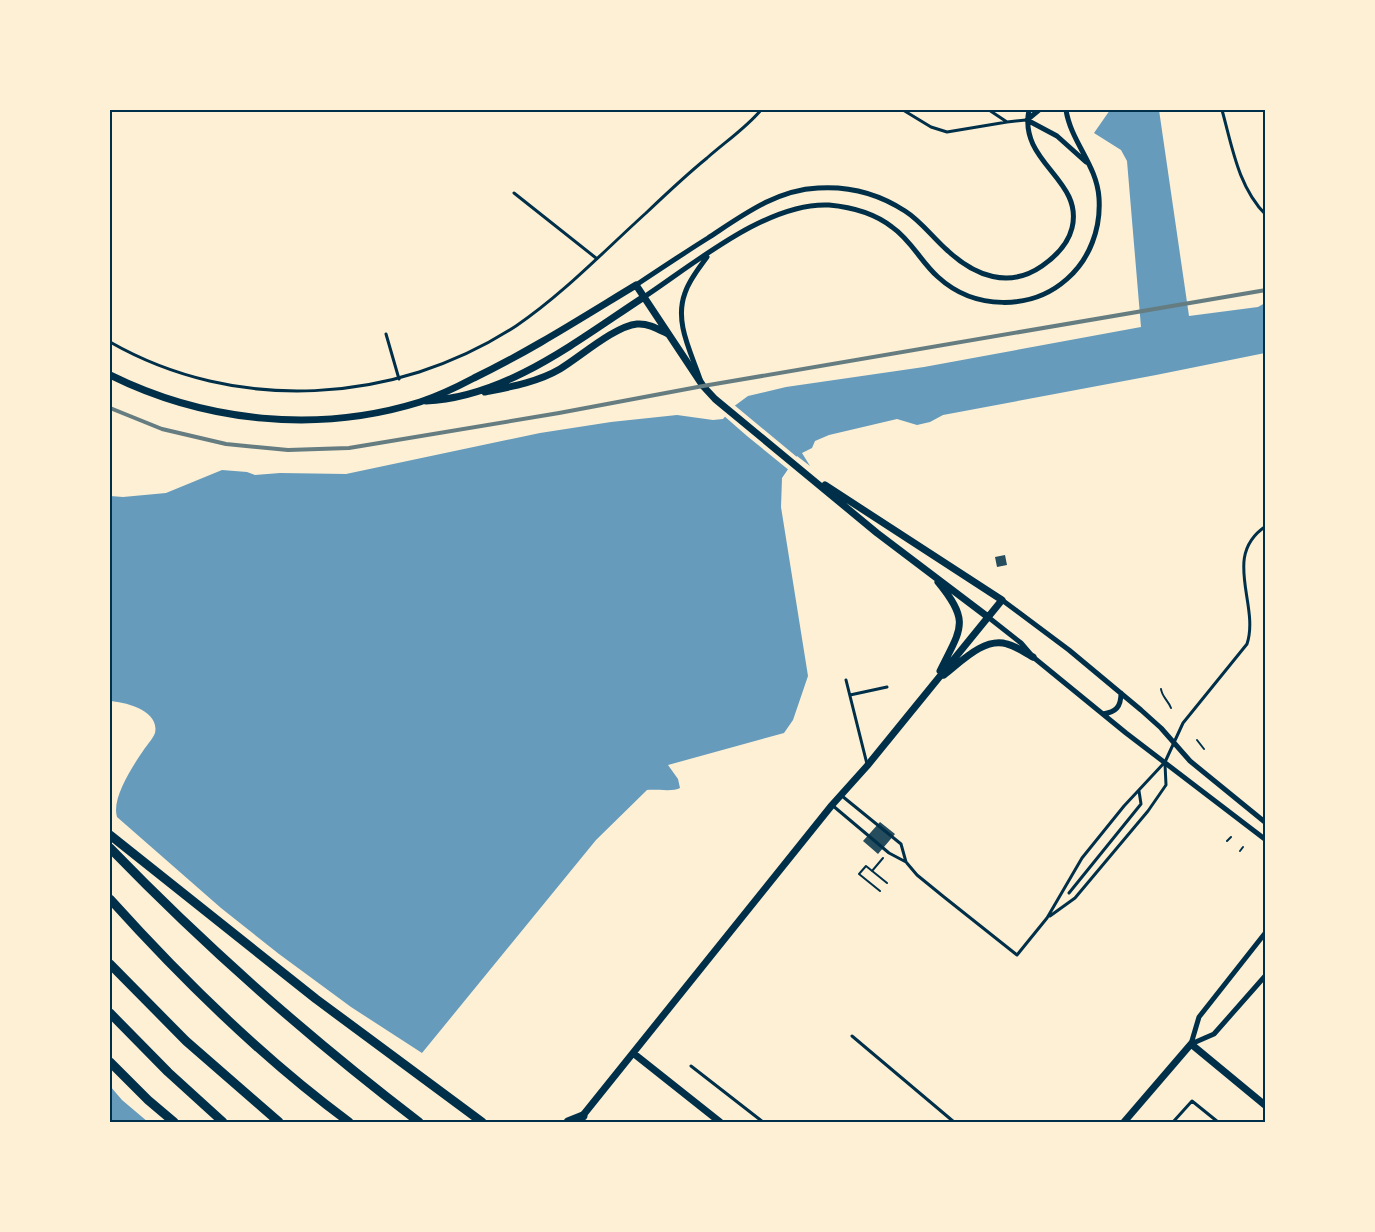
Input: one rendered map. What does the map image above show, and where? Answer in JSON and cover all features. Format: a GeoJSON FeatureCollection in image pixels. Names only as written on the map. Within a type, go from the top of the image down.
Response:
{"type":"FeatureCollection","features":[{"type":"Feature","properties":{"kind":"highway"},"geometry":{"type":"LineString","coordinates":[[110,835],[298,986],[482,1122]]}},
{"type":"Feature","properties":{"kind":"highway"},"geometry":{"type":"LineString","coordinates":[[110,848],[177,916],[255,987],[326,1049],[419,1122]]}},
{"type":"Feature","properties":{"kind":"highway"},"geometry":{"type":"LineString","coordinates":[[110,899],[165,959],[221,1014],[304,1087],[349,1122]]}},
{"type":"Feature","properties":{"kind":"highway"},"geometry":{"type":"LineString","coordinates":[[110,964],[186,1041],[279,1122]]}},
{"type":"Feature","properties":{"kind":"highway"},"geometry":{"type":"LineString","coordinates":[[110,1013],[176,1080],[223,1122]]}},
{"type":"Feature","properties":{"kind":"highway"},"geometry":{"type":"LineString","coordinates":[[110,1062],[174,1122]]}},
{"type":"Feature","properties":{"kind":"highway"},"geometry":{"type":"LineString","coordinates":[[568,1122],[580,1119]]}},
{"type":"Feature","properties":{"kind":"street"},"geometry":{"type":"LineString","coordinates":[[420,402],[512,361],[768,200],[795,190],[844,188],[865,192],[906,212],[948,252],[974,271],[1005,279],[1023,277],[1042,266],[1059,252],[1072,228],[1074,216],[1067,192],[1031,143],[1027,120],[1029,110]]}},
{"type":"Feature","properties":{"kind":"street"},"geometry":{"type":"LineString","coordinates":[[1027,120],[1039,110]]}},
{"type":"Feature","properties":{"kind":"street"},"geometry":{"type":"LineString","coordinates":[[463,396],[527,371],[754,224],[782,213],[812,206],[847,207],[863,211],[893,227],[912,245],[936,275],[954,289],[969,296],[996,302],[1026,301],[1043,295],[1058,287],[1081,264],[1090,249],[1100,213],[1097,182],[1073,135],[1066,110]]}},
{"type":"Feature","properties":{"kind":"street"},"geometry":{"type":"LineString","coordinates":[[1027,120],[1057,136],[1090,165]]}},
{"type":"Feature","properties":{"kind":"street"},"geometry":{"type":"LineString","coordinates":[[703,386],[683,330],[681,316],[684,294],[710,254]]}},
{"type":"Feature","properties":{"kind":"street"},"geometry":{"type":"LineString","coordinates":[[636,285],[703,386],[716,399],[877,533],[1021,643],[1033,657],[1103,714],[1266,840]]}},
{"type":"Feature","properties":{"kind":"street"},"geometry":{"type":"LineString","coordinates":[[110,375],[172,401],[215,412],[260,418],[330,418],[355,416],[420,402],[444,400],[510,387],[559,369],[623,329],[636,324],[654,327],[668,334]]}},
{"type":"Feature","properties":{"kind":"street"},"geometry":{"type":"LineString","coordinates":[[803,471],[1002,600],[1069,650],[1161,728],[1190,761],[1266,823]]}},
{"type":"Feature","properties":{"kind":"street"},"geometry":{"type":"LineString","coordinates":[[931,573],[951,598],[960,615],[958,633],[935,682]]}},
{"type":"Feature","properties":{"kind":"street"},"geometry":{"type":"LineString","coordinates":[[580,1119],[840,795],[867,766],[1002,600]]}},
{"type":"Feature","properties":{"kind":"street"},"geometry":{"type":"LineString","coordinates":[[935,682],[974,652],[995,643],[1010,645],[1033,657]]}},
{"type":"Feature","properties":{"kind":"street"},"geometry":{"type":"LineString","coordinates":[[1103,714],[1117,708],[1121,703],[1121,693]]}},
{"type":"Feature","properties":{"kind":"street"},"geometry":{"type":"LineString","coordinates":[[1124,1122],[1191,1044],[1199,1017],[1266,932]]}},
{"type":"Feature","properties":{"kind":"street"},"geometry":{"type":"LineString","coordinates":[[1191,1044],[1214,1034],[1266,975]]}},
{"type":"Feature","properties":{"kind":"street"},"geometry":{"type":"LineString","coordinates":[[1191,1044],[1266,1106]]}},
{"type":"Feature","properties":{"kind":"street"},"geometry":{"type":"LineString","coordinates":[[633,1053],[720,1122]]}},
{"type":"Feature","properties":{"kind":"lane"},"geometry":{"type":"LineString","coordinates":[[110,342],[144,359],[186,375],[251,389],[291,392],[327,391],[399,379],[457,358],[500,335],[541,308],[761,110]]}},
{"type":"Feature","properties":{"kind":"lane"},"geometry":{"type":"LineString","coordinates":[[903,110],[931,127],[947,132],[1027,120]]}},
{"type":"Feature","properties":{"kind":"lane"},"geometry":{"type":"LineString","coordinates":[[989,110],[1007,122]]}},
{"type":"Feature","properties":{"kind":"lane"},"geometry":{"type":"LineString","coordinates":[[1222,110],[1244,184],[1255,205],[1266,216]]}},
{"type":"Feature","properties":{"kind":"lane"},"geometry":{"type":"LineString","coordinates":[[514,193],[596,258]]}},
{"type":"Feature","properties":{"kind":"lane"},"geometry":{"type":"LineString","coordinates":[[386,334],[399,379]]}},
{"type":"Feature","properties":{"kind":"lane"},"geometry":{"type":"LineString","coordinates":[[832,805],[889,853],[906,862],[917,875],[1017,955],[1047,918],[1082,858],[1165,762],[1184,723],[1247,644],[1249,628],[1244,554],[1250,540],[1266,526]]}},
{"type":"Feature","properties":{"kind":"lane"},"geometry":{"type":"LineString","coordinates":[[846,680],[867,766]]}},
{"type":"Feature","properties":{"kind":"lane"},"geometry":{"type":"LineString","coordinates":[[850,695],[887,687]]}},
{"type":"Feature","properties":{"kind":"lane"},"geometry":{"type":"LineString","coordinates":[[1047,918],[1075,898],[1148,811],[1166,785],[1165,762]]}},
{"type":"Feature","properties":{"kind":"lane"},"geometry":{"type":"LineString","coordinates":[[1069,893],[1141,804],[1139,791]]}},
{"type":"Feature","properties":{"kind":"lane"},"geometry":{"type":"LineString","coordinates":[[840,795],[901,844],[906,862]]}},
{"type":"Feature","properties":{"kind":"lane"},"geometry":{"type":"LineString","coordinates":[[852,1036],[954,1122]]}},
{"type":"Feature","properties":{"kind":"lane"},"geometry":{"type":"LineString","coordinates":[[691,1065],[762,1122]]}},
{"type":"Feature","properties":{"kind":"lane"},"geometry":{"type":"LineString","coordinates":[[1173,1122],[1192,1101],[1218,1122]]}},
{"type":"Feature","properties":{"kind":"path"},"geometry":{"type":"LineString","coordinates":[[1161,688],[1162,696],[1171,708]]}},
{"type":"Feature","properties":{"kind":"path"},"geometry":{"type":"LineString","coordinates":[[1197,740],[1204,748]]}},
{"type":"Feature","properties":{"kind":"path"},"geometry":{"type":"LineString","coordinates":[[1227,841],[1231,837]]}},
{"type":"Feature","properties":{"kind":"path"},"geometry":{"type":"LineString","coordinates":[[1240,851],[1243,847]]}},
{"type":"Feature","properties":{"kind":"path"},"geometry":{"type":"LineString","coordinates":[[872,871],[881,860]]}},
{"type":"Feature","properties":{"kind":"path"},"geometry":{"type":"LineString","coordinates":[[880,891],[859,874],[866,866],[887,883]]}},
{"type":"Feature","properties":{"kind":"water"},"geometry":{"type":"Polygon","coordinates":[[[1110,110],[1159,110],[1189,316],[1258,307],[1265,303],[1265,353],[943,415],[930,422],[917,425],[897,419],[829,435],[815,441],[812,448],[802,453],[810,466],[797,456],[782,478],[781,507],[808,676],[793,720],[784,733],[668,765],[678,779],[680,788],[647,790],[596,840],[422,1053],[351,1007],[279,954],[221,908],[117,817],[117,800],[120,791],[154,735],[155,725],[152,718],[140,709],[110,701],[110,496],[166,493],[222,470],[255,475],[346,474],[540,433],[611,422],[677,415],[713,420],[723,419],[733,407],[748,396],[786,387],[924,367],[1141,327],[1127,161],[1121,150],[1094,133],[1110,110]]]}},
{"type":"Feature","properties":{"kind":"water"},"geometry":{"type":"Polygon","coordinates":[[[110,1086],[122,1100],[148,1122],[110,1122],[110,1086]]]}},
{"type":"Feature","properties":{"kind":"pier"},"geometry":{"type":"Polygon","coordinates":[[[733,404],[809,467],[798,460],[790,471],[747,436],[723,415],[733,404]]]}},
{"type":"Feature","properties":{"kind":"building"},"geometry":{"type":"Polygon","coordinates":[[[1005,555],[1007,565],[997,567],[995,557],[1005,555]]]}},
{"type":"Feature","properties":{"kind":"building"},"geometry":{"type":"Polygon","coordinates":[[[880,822],[895,834],[878,854],[863,841],[880,822]]]}},
{"type":"Feature","properties":{"kind":"railway"},"geometry":{"type":"LineString","coordinates":[[110,408],[162,429],[226,444],[288,450],[349,448],[1266,290]]}}]}
